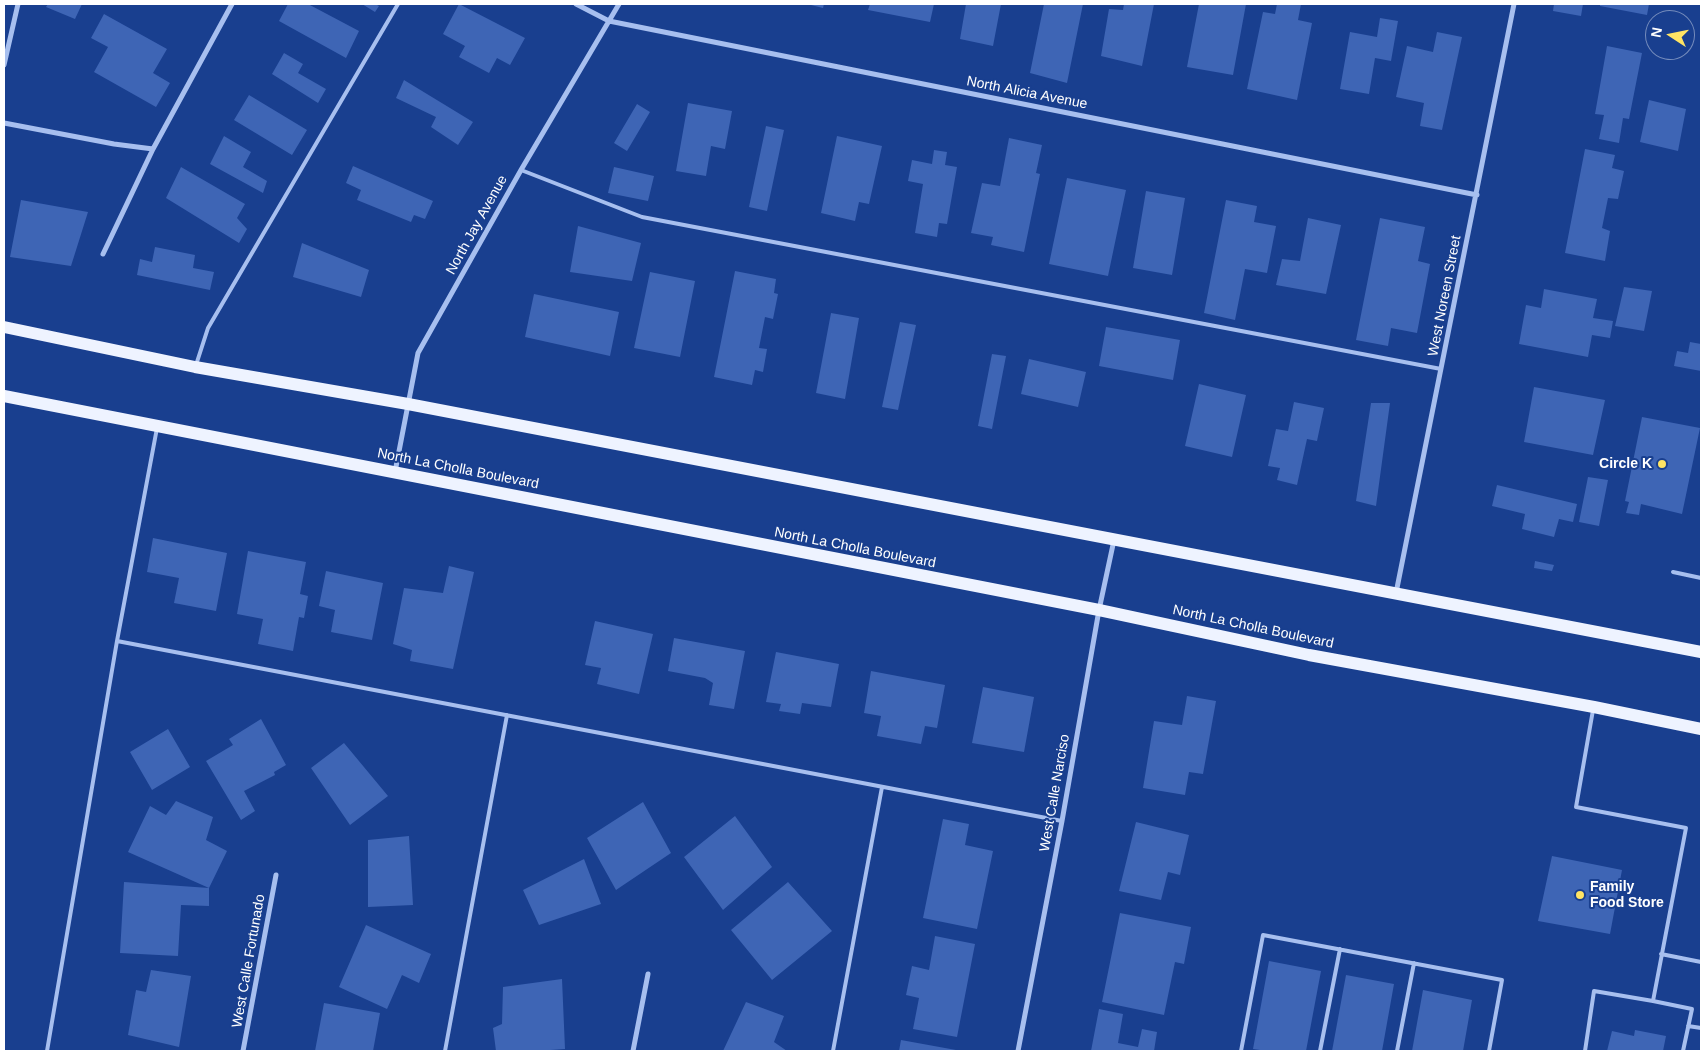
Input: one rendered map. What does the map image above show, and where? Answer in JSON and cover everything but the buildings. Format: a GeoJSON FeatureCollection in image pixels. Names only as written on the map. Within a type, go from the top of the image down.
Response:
{"type":"FeatureCollection","features":[{"type":"Feature","properties":{"kind":"main road"},"geometry":{"type":"LineString","coordinates":[[4,327],[195,367],[408,404],[1701,652]]}},
{"type":"Feature","properties":{"kind":"main road","name":"North La Cholla Boulevard"},"geometry":{"type":"LineString","coordinates":[[4,396],[1098,610],[1309,655],[1701,729]]}},
{"type":"Feature","properties":{"kind":"street"},"geometry":{"type":"LineString","coordinates":[[4,65],[18,4]]}},
{"type":"Feature","properties":{"kind":"street"},"geometry":{"type":"LineString","coordinates":[[103,254],[153,149],[232,4]]}},
{"type":"Feature","properties":{"kind":"street","name":"North Alicia Avenue"},"geometry":{"type":"LineString","coordinates":[[576,4],[609,21],[1477,195]]}},
{"type":"Feature","properties":{"kind":"street","name":"North Jay Avenue"},"geometry":{"type":"LineString","coordinates":[[395,472],[418,353],[521,170],[619,4]]}},
{"type":"Feature","properties":{"kind":"street","name":"West Noreen Street"},"geometry":{"type":"LineString","coordinates":[[1396,593],[1477,195],[1513,4]]}},
{"type":"Feature","properties":{"kind":"street"},"geometry":{"type":"LineString","coordinates":[[4,123],[78,138],[153,149]]}},
{"type":"Feature","properties":{"kind":"street","name":"West Calle Narciso"},"geometry":{"type":"LineString","coordinates":[[1018,1051],[1062,821],[1098,610],[1114,539]]}},
{"type":"Feature","properties":{"kind":"street","name":"West Calle Fortunado"},"geometry":{"type":"LineString","coordinates":[[244,1051],[276,875]]}},
{"type":"Feature","properties":{"kind":"street"},"geometry":{"type":"LineString","coordinates":[[633,1051],[648,974]]}},
{"type":"Feature","properties":{"kind":"lane"},"geometry":{"type":"LineString","coordinates":[[195,367],[208,328],[398,4]]}},
{"type":"Feature","properties":{"kind":"lane"},"geometry":{"type":"LineString","coordinates":[[521,170],[642,217],[1441,369]]}},
{"type":"Feature","properties":{"kind":"lane"},"geometry":{"type":"LineString","coordinates":[[47,1051],[117,641],[158,426]]}},
{"type":"Feature","properties":{"kind":"lane"},"geometry":{"type":"LineString","coordinates":[[1674,572],[1701,578]]}},
{"type":"Feature","properties":{"kind":"lane"},"geometry":{"type":"LineString","coordinates":[[117,641],[1062,821]]}},
{"type":"Feature","properties":{"kind":"lane"},"geometry":{"type":"LineString","coordinates":[[1594,708],[1576,807],[1686,828],[1653,1001]]}},
{"type":"Feature","properties":{"kind":"lane"},"geometry":{"type":"LineString","coordinates":[[445,1051],[507,715]]}},
{"type":"Feature","properties":{"kind":"lane"},"geometry":{"type":"LineString","coordinates":[[833,1051],[882,787]]}},
{"type":"Feature","properties":{"kind":"lane"},"geometry":{"type":"LineString","coordinates":[[1241,1051],[1263,934],[1502,980],[1489,1051]]}},
{"type":"Feature","properties":{"kind":"lane"},"geometry":{"type":"LineString","coordinates":[[1320,1051],[1340,949]]}},
{"type":"Feature","properties":{"kind":"lane"},"geometry":{"type":"LineString","coordinates":[[1661,954],[1701,962]]}},
{"type":"Feature","properties":{"kind":"lane"},"geometry":{"type":"LineString","coordinates":[[1397,1051],[1414,963]]}},
{"type":"Feature","properties":{"kind":"lane"},"geometry":{"type":"LineString","coordinates":[[1585,1051],[1594,991],[1692,1009],[1683,1051]]}},
{"type":"Feature","properties":{"kind":"lane"},"geometry":{"type":"LineString","coordinates":[[1688,1026],[1701,1028]]}},
{"type":"Feature","properties":{"kind":"place","name":"Circle K"},"geometry":{"type":"Point","coordinates":[1662,464]}},
{"type":"Feature","properties":{"kind":"place","name":"Family Food Store"},"geometry":{"type":"Point","coordinates":[1580,895]}}]}
